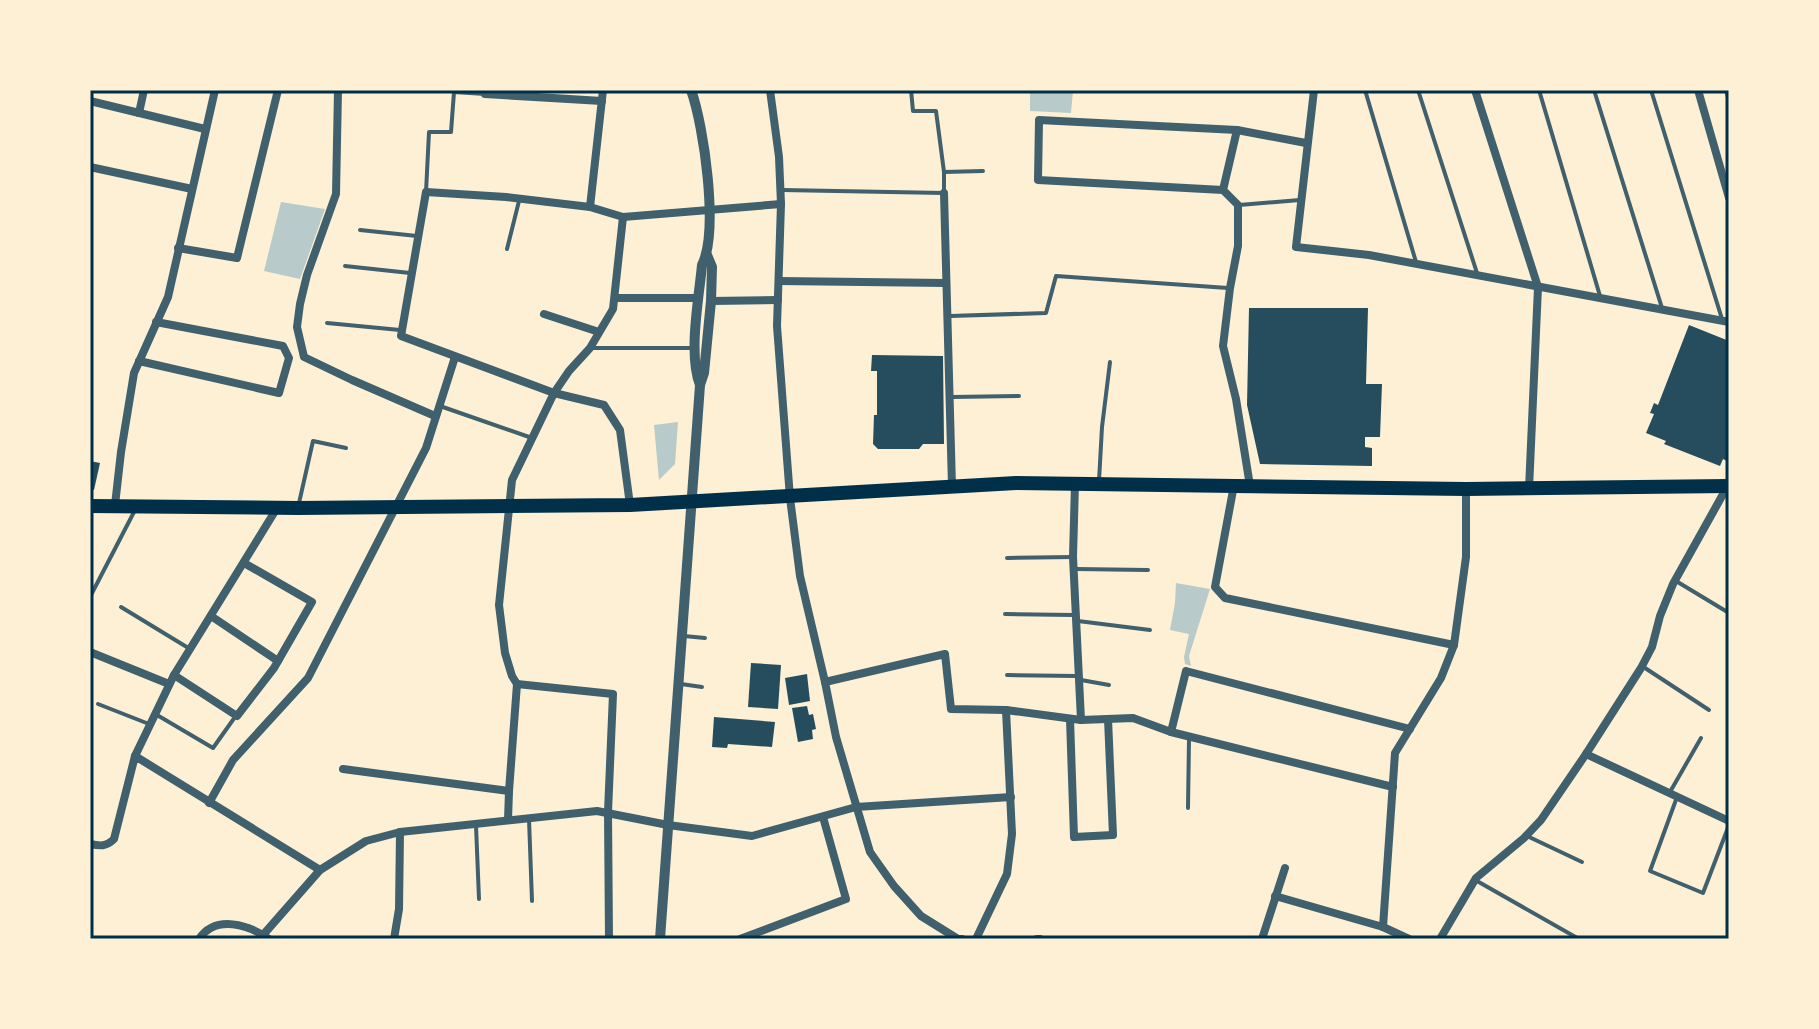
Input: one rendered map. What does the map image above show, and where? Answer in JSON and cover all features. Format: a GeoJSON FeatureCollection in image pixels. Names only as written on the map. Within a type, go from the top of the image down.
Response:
{"type":"FeatureCollection","features":[{"type":"Feature","properties":{"kind":"main road"},"geometry":{"type":"LineString","coordinates":[[90,506],[510,508],[790,498],[952,486],[1075,483],[1466,489],[1728,486]]}},
{"type":"Feature","properties":{"kind":"street"},"geometry":{"type":"LineString","coordinates":[[139,113],[144,90]]}},
{"type":"Feature","properties":{"kind":"street"},"geometry":{"type":"LineString","coordinates":[[115,505],[134,373],[168,297],[215,90]]}},
{"type":"Feature","properties":{"kind":"street"},"geometry":{"type":"LineString","coordinates":[[178,248],[237,258],[278,90]]}},
{"type":"Feature","properties":{"kind":"street"},"geometry":{"type":"LineString","coordinates":[[338,90],[336,194],[300,304],[297,327],[304,357],[435,416]]}},
{"type":"Feature","properties":{"kind":"street"},"geometry":{"type":"LineString","coordinates":[[590,207],[603,90]]}},
{"type":"Feature","properties":{"kind":"street"},"geometry":{"type":"LineString","coordinates":[[691,90],[703,138],[709,209],[707,255],[702,265],[695,348],[695,372],[700,385]]}},
{"type":"Feature","properties":{"kind":"street"},"geometry":{"type":"LineString","coordinates":[[770,90],[779,157],[781,204],[777,326],[790,498],[808,624],[825,682],[836,737],[870,852],[894,886],[921,916],[959,939]]}},
{"type":"Feature","properties":{"kind":"street"},"geometry":{"type":"LineString","coordinates":[[1314,90],[1296,247],[1369,255],[1726,322]]}},
{"type":"Feature","properties":{"kind":"street"},"geometry":{"type":"LineString","coordinates":[[1475,90],[1538,287],[1529,489]]}},
{"type":"Feature","properties":{"kind":"street"},"geometry":{"type":"LineString","coordinates":[[1698,90],[1729,198]]}},
{"type":"Feature","properties":{"kind":"street"},"geometry":{"type":"LineString","coordinates":[[485,92],[602,101]]}},
{"type":"Feature","properties":{"kind":"street"},"geometry":{"type":"LineString","coordinates":[[90,101],[205,129]]}},
{"type":"Feature","properties":{"kind":"street"},"geometry":{"type":"LineString","coordinates":[[1250,486],[1236,399],[1223,346],[1238,246],[1238,205],[1223,190],[1038,180],[1039,120],[1237,130],[1306,143]]}},
{"type":"Feature","properties":{"kind":"street"},"geometry":{"type":"LineString","coordinates":[[1223,190],[1237,130]]}},
{"type":"Feature","properties":{"kind":"street"},"geometry":{"type":"LineString","coordinates":[[90,167],[192,189]]}},
{"type":"Feature","properties":{"kind":"street"},"geometry":{"type":"LineString","coordinates":[[630,505],[620,430],[604,405],[554,393],[401,336],[426,192],[590,207],[623,217],[781,204]]}},
{"type":"Feature","properties":{"kind":"street"},"geometry":{"type":"LineString","coordinates":[[944,193],[952,486]]}},
{"type":"Feature","properties":{"kind":"street"},"geometry":{"type":"LineString","coordinates":[[508,820],[517,684],[505,653],[499,605],[512,480],[554,393],[590,348],[613,309],[623,217]]}},
{"type":"Feature","properties":{"kind":"street"},"geometry":{"type":"LineString","coordinates":[[660,939],[700,385],[704,373],[711,301],[712,267],[707,255]]}},
{"type":"Feature","properties":{"kind":"street"},"geometry":{"type":"LineString","coordinates":[[779,281],[946,283]]}},
{"type":"Feature","properties":{"kind":"street"},"geometry":{"type":"LineString","coordinates":[[615,298],[699,298]]}},
{"type":"Feature","properties":{"kind":"street"},"geometry":{"type":"LineString","coordinates":[[711,301],[778,300]]}},
{"type":"Feature","properties":{"kind":"street"},"geometry":{"type":"LineString","coordinates":[[544,314],[599,332]]}},
{"type":"Feature","properties":{"kind":"street"},"geometry":{"type":"LineString","coordinates":[[139,361],[279,393],[289,358],[283,346],[156,322]]}},
{"type":"Feature","properties":{"kind":"street"},"geometry":{"type":"LineString","coordinates":[[209,803],[233,760],[308,678],[426,448],[455,357]]}},
{"type":"Feature","properties":{"kind":"street"},"geometry":{"type":"LineString","coordinates":[[1075,483],[1073,569],[1081,720]]}},
{"type":"Feature","properties":{"kind":"street"},"geometry":{"type":"LineString","coordinates":[[1234,485],[1215,587],[1225,598],[1454,645]]}},
{"type":"Feature","properties":{"kind":"street"},"geometry":{"type":"LineString","coordinates":[[1440,939],[1475,880],[1527,836],[1541,820],[1642,666],[1652,647],[1660,616],[1675,581],[1728,486]]}},
{"type":"Feature","properties":{"kind":"street"},"geometry":{"type":"LineString","coordinates":[[1383,927],[1395,753],[1441,678],[1454,645],[1466,557],[1466,489]]}},
{"type":"Feature","properties":{"kind":"street"},"geometry":{"type":"LineString","coordinates":[[90,844],[103,847],[114,839],[135,756],[149,724],[174,675],[277,508]]}},
{"type":"Feature","properties":{"kind":"street"},"geometry":{"type":"LineString","coordinates":[[174,675],[237,716],[278,661],[312,602],[244,563]]}},
{"type":"Feature","properties":{"kind":"street"},"geometry":{"type":"LineString","coordinates":[[211,616],[278,661]]}},
{"type":"Feature","properties":{"kind":"street"},"geometry":{"type":"LineString","coordinates":[[90,652],[169,684]]}},
{"type":"Feature","properties":{"kind":"street"},"geometry":{"type":"LineString","coordinates":[[825,682],[945,654],[951,709],[1006,710],[1081,720],[1133,718],[1171,732],[1393,787]]}},
{"type":"Feature","properties":{"kind":"street"},"geometry":{"type":"LineString","coordinates":[[1171,732],[1186,671],[1410,729]]}},
{"type":"Feature","properties":{"kind":"street"},"geometry":{"type":"LineString","coordinates":[[517,684],[613,694],[608,812],[609,939]]}},
{"type":"Feature","properties":{"kind":"street"},"geometry":{"type":"LineString","coordinates":[[976,939],[1007,874],[1012,834],[1006,710]]}},
{"type":"Feature","properties":{"kind":"street"},"geometry":{"type":"LineString","coordinates":[[1070,719],[1074,837],[1113,835],[1108,719]]}},
{"type":"Feature","properties":{"kind":"street"},"geometry":{"type":"LineString","coordinates":[[1586,754],[1729,823]]}},
{"type":"Feature","properties":{"kind":"street"},"geometry":{"type":"LineString","coordinates":[[135,756],[320,870]]}},
{"type":"Feature","properties":{"kind":"street"},"geometry":{"type":"LineString","coordinates":[[343,769],[509,791]]}},
{"type":"Feature","properties":{"kind":"street"},"geometry":{"type":"LineString","coordinates":[[199,939],[205,931],[228,924],[238,924],[266,937],[320,870],[366,841],[400,832],[597,811],[668,825],[752,836],[856,807],[1011,797]]}},
{"type":"Feature","properties":{"kind":"street"},"geometry":{"type":"LineString","coordinates":[[740,939],[846,899],[823,817]]}},
{"type":"Feature","properties":{"kind":"street"},"geometry":{"type":"LineString","coordinates":[[394,939],[399,909],[400,832]]}},
{"type":"Feature","properties":{"kind":"street"},"geometry":{"type":"LineString","coordinates":[[1262,939],[1285,868]]}},
{"type":"Feature","properties":{"kind":"street"},"geometry":{"type":"LineString","coordinates":[[1275,896],[1383,927],[1409,939]]}},
{"type":"Feature","properties":{"kind":"lane"},"geometry":{"type":"LineString","coordinates":[[780,190],[944,193],[936,111],[913,111],[911,90]]}},
{"type":"Feature","properties":{"kind":"lane"},"geometry":{"type":"LineString","coordinates":[[1365,90],[1417,264]]}},
{"type":"Feature","properties":{"kind":"lane"},"geometry":{"type":"LineString","coordinates":[[1418,90],[1477,276]]}},
{"type":"Feature","properties":{"kind":"lane"},"geometry":{"type":"LineString","coordinates":[[1539,90],[1601,299]]}},
{"type":"Feature","properties":{"kind":"lane"},"geometry":{"type":"LineString","coordinates":[[1594,90],[1663,310]]}},
{"type":"Feature","properties":{"kind":"lane"},"geometry":{"type":"LineString","coordinates":[[1651,90],[1726,322]]}},
{"type":"Feature","properties":{"kind":"lane"},"geometry":{"type":"LineString","coordinates":[[1726,90],[1729,101]]}},
{"type":"Feature","properties":{"kind":"lane"},"geometry":{"type":"LineString","coordinates":[[426,192],[429,132],[451,132],[454,92],[485,92]]}},
{"type":"Feature","properties":{"kind":"lane"},"geometry":{"type":"LineString","coordinates":[[944,172],[983,171]]}},
{"type":"Feature","properties":{"kind":"lane"},"geometry":{"type":"LineString","coordinates":[[507,249],[519,199]]}},
{"type":"Feature","properties":{"kind":"lane"},"geometry":{"type":"LineString","coordinates":[[1238,205],[1300,200]]}},
{"type":"Feature","properties":{"kind":"lane"},"geometry":{"type":"LineString","coordinates":[[360,230],[417,236]]}},
{"type":"Feature","properties":{"kind":"lane"},"geometry":{"type":"LineString","coordinates":[[345,266],[411,273]]}},
{"type":"Feature","properties":{"kind":"lane"},"geometry":{"type":"LineString","coordinates":[[947,316],[1046,313],[1056,276],[1230,288]]}},
{"type":"Feature","properties":{"kind":"lane"},"geometry":{"type":"LineString","coordinates":[[327,323],[402,330]]}},
{"type":"Feature","properties":{"kind":"lane"},"geometry":{"type":"LineString","coordinates":[[590,348],[695,348]]}},
{"type":"Feature","properties":{"kind":"lane"},"geometry":{"type":"LineString","coordinates":[[1099,483],[1110,362]]}},
{"type":"Feature","properties":{"kind":"lane"},"geometry":{"type":"LineString","coordinates":[[949,397],[1019,396]]}},
{"type":"Feature","properties":{"kind":"lane"},"geometry":{"type":"LineString","coordinates":[[440,406],[532,438]]}},
{"type":"Feature","properties":{"kind":"lane"},"geometry":{"type":"LineString","coordinates":[[298,508],[313,441],[346,448]]}},
{"type":"Feature","properties":{"kind":"lane"},"geometry":{"type":"LineString","coordinates":[[90,597],[137,506]]}},
{"type":"Feature","properties":{"kind":"lane"},"geometry":{"type":"LineString","coordinates":[[1007,558],[1073,557]]}},
{"type":"Feature","properties":{"kind":"lane"},"geometry":{"type":"LineString","coordinates":[[1073,569],[1148,570]]}},
{"type":"Feature","properties":{"kind":"lane"},"geometry":{"type":"LineString","coordinates":[[1675,581],[1729,613]]}},
{"type":"Feature","properties":{"kind":"lane"},"geometry":{"type":"LineString","coordinates":[[121,607],[190,649]]}},
{"type":"Feature","properties":{"kind":"lane"},"geometry":{"type":"LineString","coordinates":[[1005,614],[1076,618],[1150,630]]}},
{"type":"Feature","properties":{"kind":"lane"},"geometry":{"type":"LineString","coordinates":[[682,636],[705,638]]}},
{"type":"Feature","properties":{"kind":"lane"},"geometry":{"type":"LineString","coordinates":[[1642,666],[1709,710]]}},
{"type":"Feature","properties":{"kind":"lane"},"geometry":{"type":"LineString","coordinates":[[1007,675],[1079,678],[1109,685]]}},
{"type":"Feature","properties":{"kind":"lane"},"geometry":{"type":"LineString","coordinates":[[678,684],[702,687]]}},
{"type":"Feature","properties":{"kind":"lane"},"geometry":{"type":"LineString","coordinates":[[98,704],[149,724]]}},
{"type":"Feature","properties":{"kind":"lane"},"geometry":{"type":"LineString","coordinates":[[155,714],[213,748],[237,716]]}},
{"type":"Feature","properties":{"kind":"lane"},"geometry":{"type":"LineString","coordinates":[[1188,808],[1189,736]]}},
{"type":"Feature","properties":{"kind":"lane"},"geometry":{"type":"LineString","coordinates":[[1701,738],[1673,795],[1650,871],[1703,893],[1729,823]]}},
{"type":"Feature","properties":{"kind":"lane"},"geometry":{"type":"LineString","coordinates":[[529,819],[532,901]]}},
{"type":"Feature","properties":{"kind":"lane"},"geometry":{"type":"LineString","coordinates":[[476,824],[479,899]]}},
{"type":"Feature","properties":{"kind":"lane"},"geometry":{"type":"LineString","coordinates":[[1527,836],[1582,862]]}},
{"type":"Feature","properties":{"kind":"lane"},"geometry":{"type":"LineString","coordinates":[[1475,880],[1579,939]]}},
{"type":"Feature","properties":{"kind":"shaded area"},"geometry":{"type":"Polygon","coordinates":[[[1073,91],[1071,113],[1030,111],[1030,93],[1073,91]]]}},
{"type":"Feature","properties":{"kind":"shaded area"},"geometry":{"type":"Polygon","coordinates":[[[281,202],[325,209],[300,279],[264,271],[281,202]]]}},
{"type":"Feature","properties":{"kind":"shaded area"},"geometry":{"type":"Polygon","coordinates":[[[678,422],[675,464],[659,480],[654,425],[678,422]]]}},
{"type":"Feature","properties":{"kind":"shaded area"},"geometry":{"type":"Polygon","coordinates":[[[1176,583],[1210,589],[1189,656],[1191,666],[1185,664],[1184,657],[1189,634],[1170,630],[1176,583]]]}},
{"type":"Feature","properties":{"kind":"building"},"geometry":{"type":"Polygon","coordinates":[[[1249,308],[1368,308],[1366,384],[1382,384],[1380,437],[1365,437],[1365,447],[1372,448],[1372,466],[1260,464],[1247,405],[1249,308]]]}},
{"type":"Feature","properties":{"kind":"building"},"geometry":{"type":"Polygon","coordinates":[[[1689,325],[1729,341],[1729,462],[1723,459],[1720,466],[1664,444],[1666,441],[1646,433],[1654,414],[1650,413],[1654,403],[1658,405],[1689,325]]]}},
{"type":"Feature","properties":{"kind":"building"},"geometry":{"type":"Polygon","coordinates":[[[872,355],[943,356],[944,444],[923,444],[919,449],[878,449],[873,444],[874,415],[877,415],[877,371],[871,371],[872,355]]]}},
{"type":"Feature","properties":{"kind":"building"},"geometry":{"type":"Polygon","coordinates":[[[90,461],[100,463],[94,490],[90,489],[90,461]]]}},
{"type":"Feature","properties":{"kind":"building"},"geometry":{"type":"Polygon","coordinates":[[[751,663],[781,665],[778,709],[748,707],[751,663]]]}},
{"type":"Feature","properties":{"kind":"building"},"geometry":{"type":"Polygon","coordinates":[[[807,674],[810,701],[789,705],[785,678],[807,674]]]}},
{"type":"Feature","properties":{"kind":"building"},"geometry":{"type":"Polygon","coordinates":[[[807,706],[809,715],[813,714],[816,729],[812,730],[813,739],[798,742],[792,708],[807,706]]]}},
{"type":"Feature","properties":{"kind":"building"},"geometry":{"type":"Polygon","coordinates":[[[714,717],[775,722],[772,747],[728,744],[727,748],[712,747],[714,717]]]}}]}
